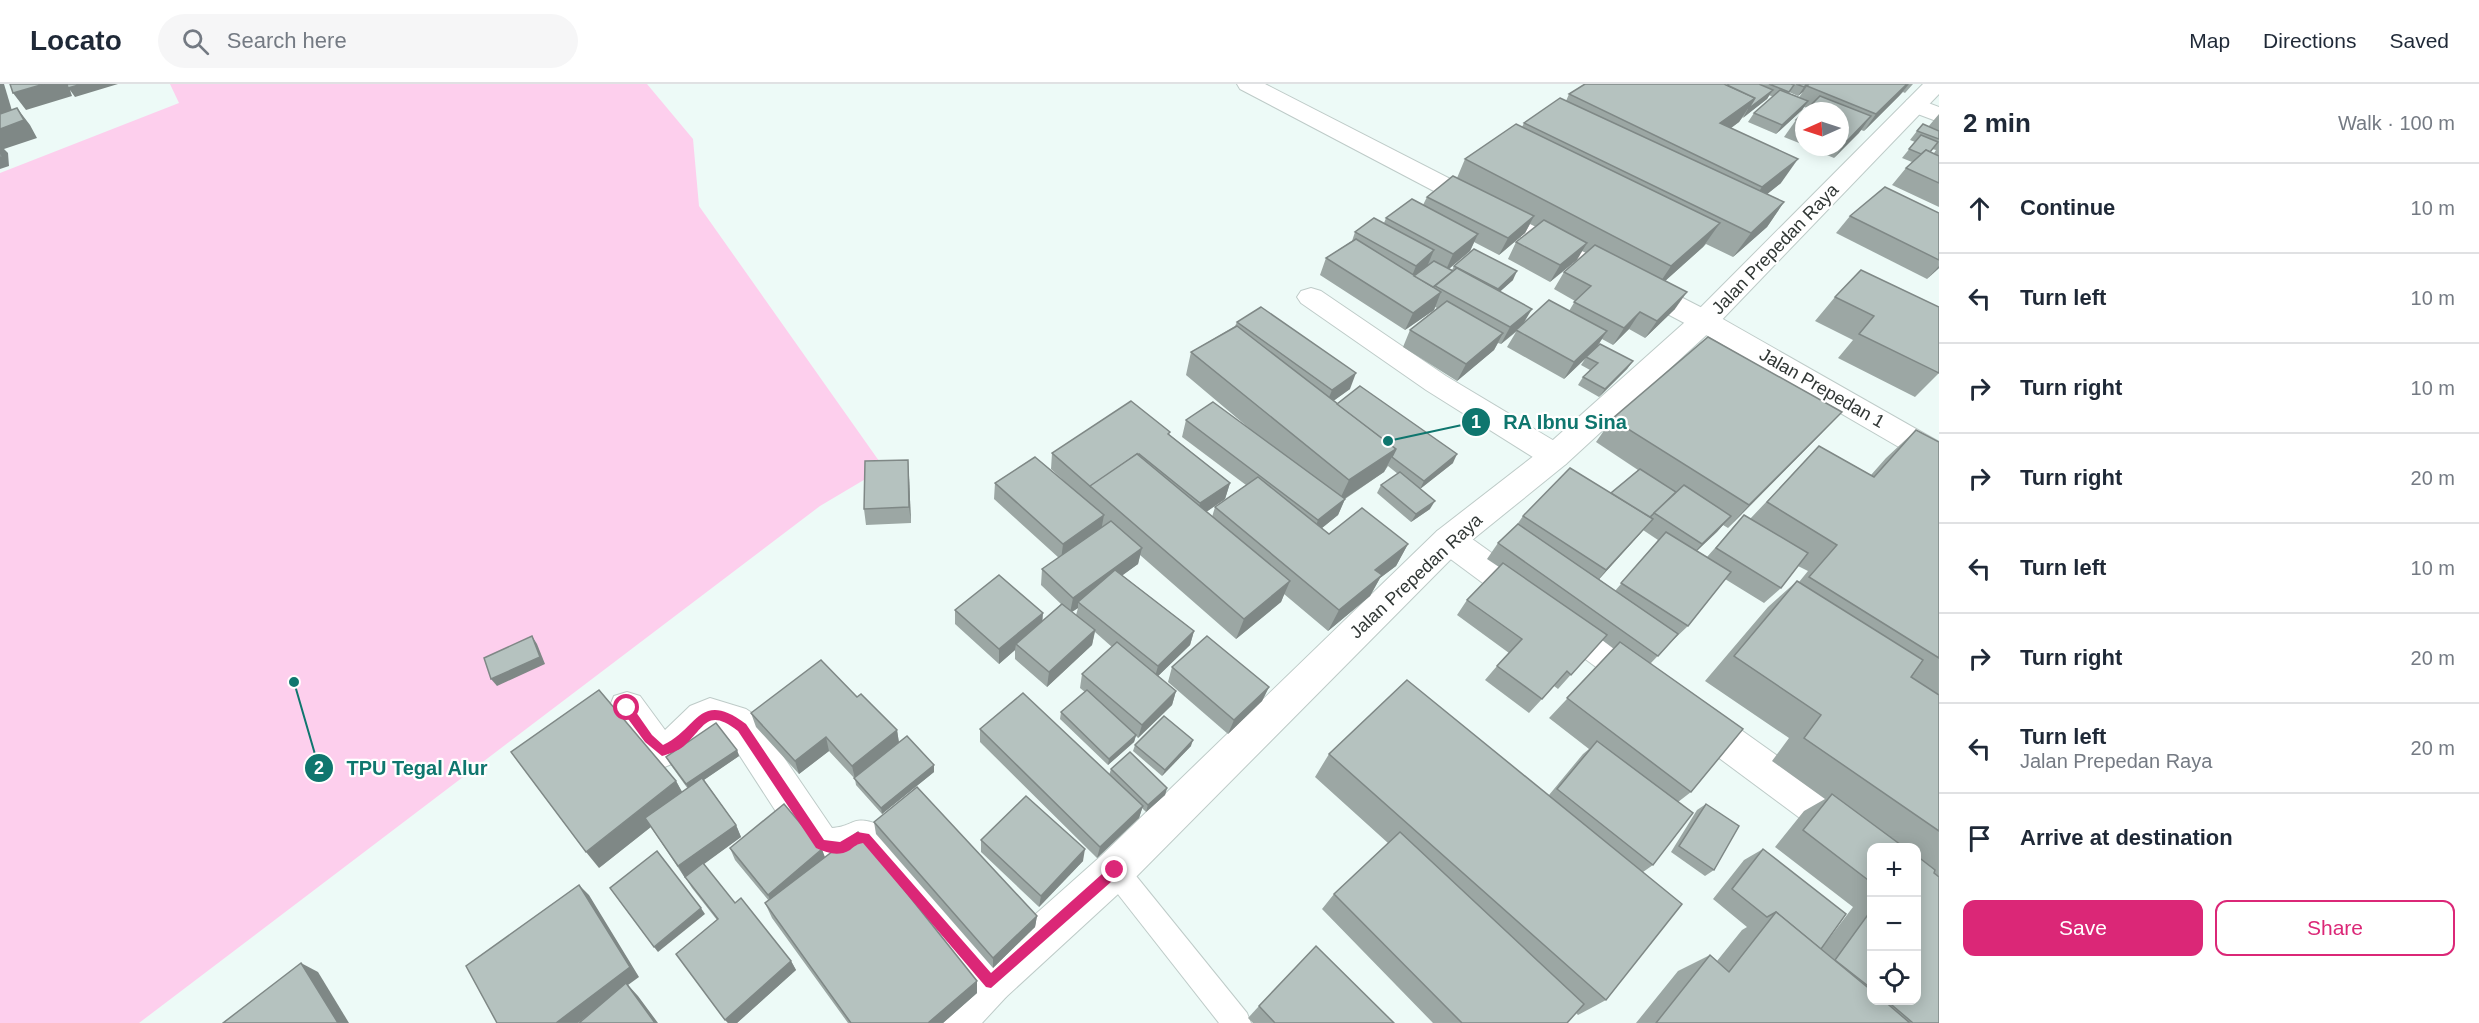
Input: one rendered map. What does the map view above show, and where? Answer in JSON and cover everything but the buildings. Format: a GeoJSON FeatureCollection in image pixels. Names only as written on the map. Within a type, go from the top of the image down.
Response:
{"type":"FeatureCollection","features":[{"type":"Feature","properties":{"kind":"street","name":"Jalan Prepedan 1"},"geometry":{"type":"LineString","coordinates":[[1248,84],[1704,321],[1939,456]]}},
{"type":"Feature","properties":{"kind":"street","name":"Jalan Prepedan Raya"},"geometry":{"type":"LineString","coordinates":[[953,1023],[991,982],[1115,870],[1449,540],[1555,456],[1704,321],[1930,102]]}},
{"type":"Feature","properties":{"kind":"street"},"geometry":{"type":"LineString","coordinates":[[1311,297],[1436,382],[1555,456]]}},
{"type":"Feature","properties":{"kind":"street"},"geometry":{"type":"LineString","coordinates":[[1449,540],[1867,844]]}},
{"type":"Feature","properties":{"kind":"street"},"geometry":{"type":"LineString","coordinates":[[627,708],[648,739],[662,751],[679,743],[703,716],[715,714],[742,727],[820,844],[831,848],[842,848],[857,837],[865,838],[991,982]]}},
{"type":"Feature","properties":{"kind":"lane"},"geometry":{"type":"LineString","coordinates":[[1115,870],[1237,1023]]}},
{"type":"Feature","properties":{"kind":"shaded area"},"geometry":{"type":"Polygon","coordinates":[[[170,84],[647,84],[693,139],[699,206],[884,468],[820,506],[139,1023],[0,1023],[0,173],[179,103],[170,84]]]}},
{"type":"Feature","properties":{"kind":"place","name":"RA Ibnu Sina"},"geometry":{"type":"Point","coordinates":[1388,441]}},
{"type":"Feature","properties":{"kind":"place","name":"TPU Tegal Alur"},"geometry":{"type":"Point","coordinates":[294,682]}},
{"type":"Feature","properties":{"kind":"route"},"geometry":{"type":"LineString","coordinates":[[627,708],[648,739],[662,751],[679,743],[703,716],[715,714],[742,727],[820,844],[831,848],[842,848],[857,837],[865,838],[870,842],[991,982],[1115,870]]}}]}
